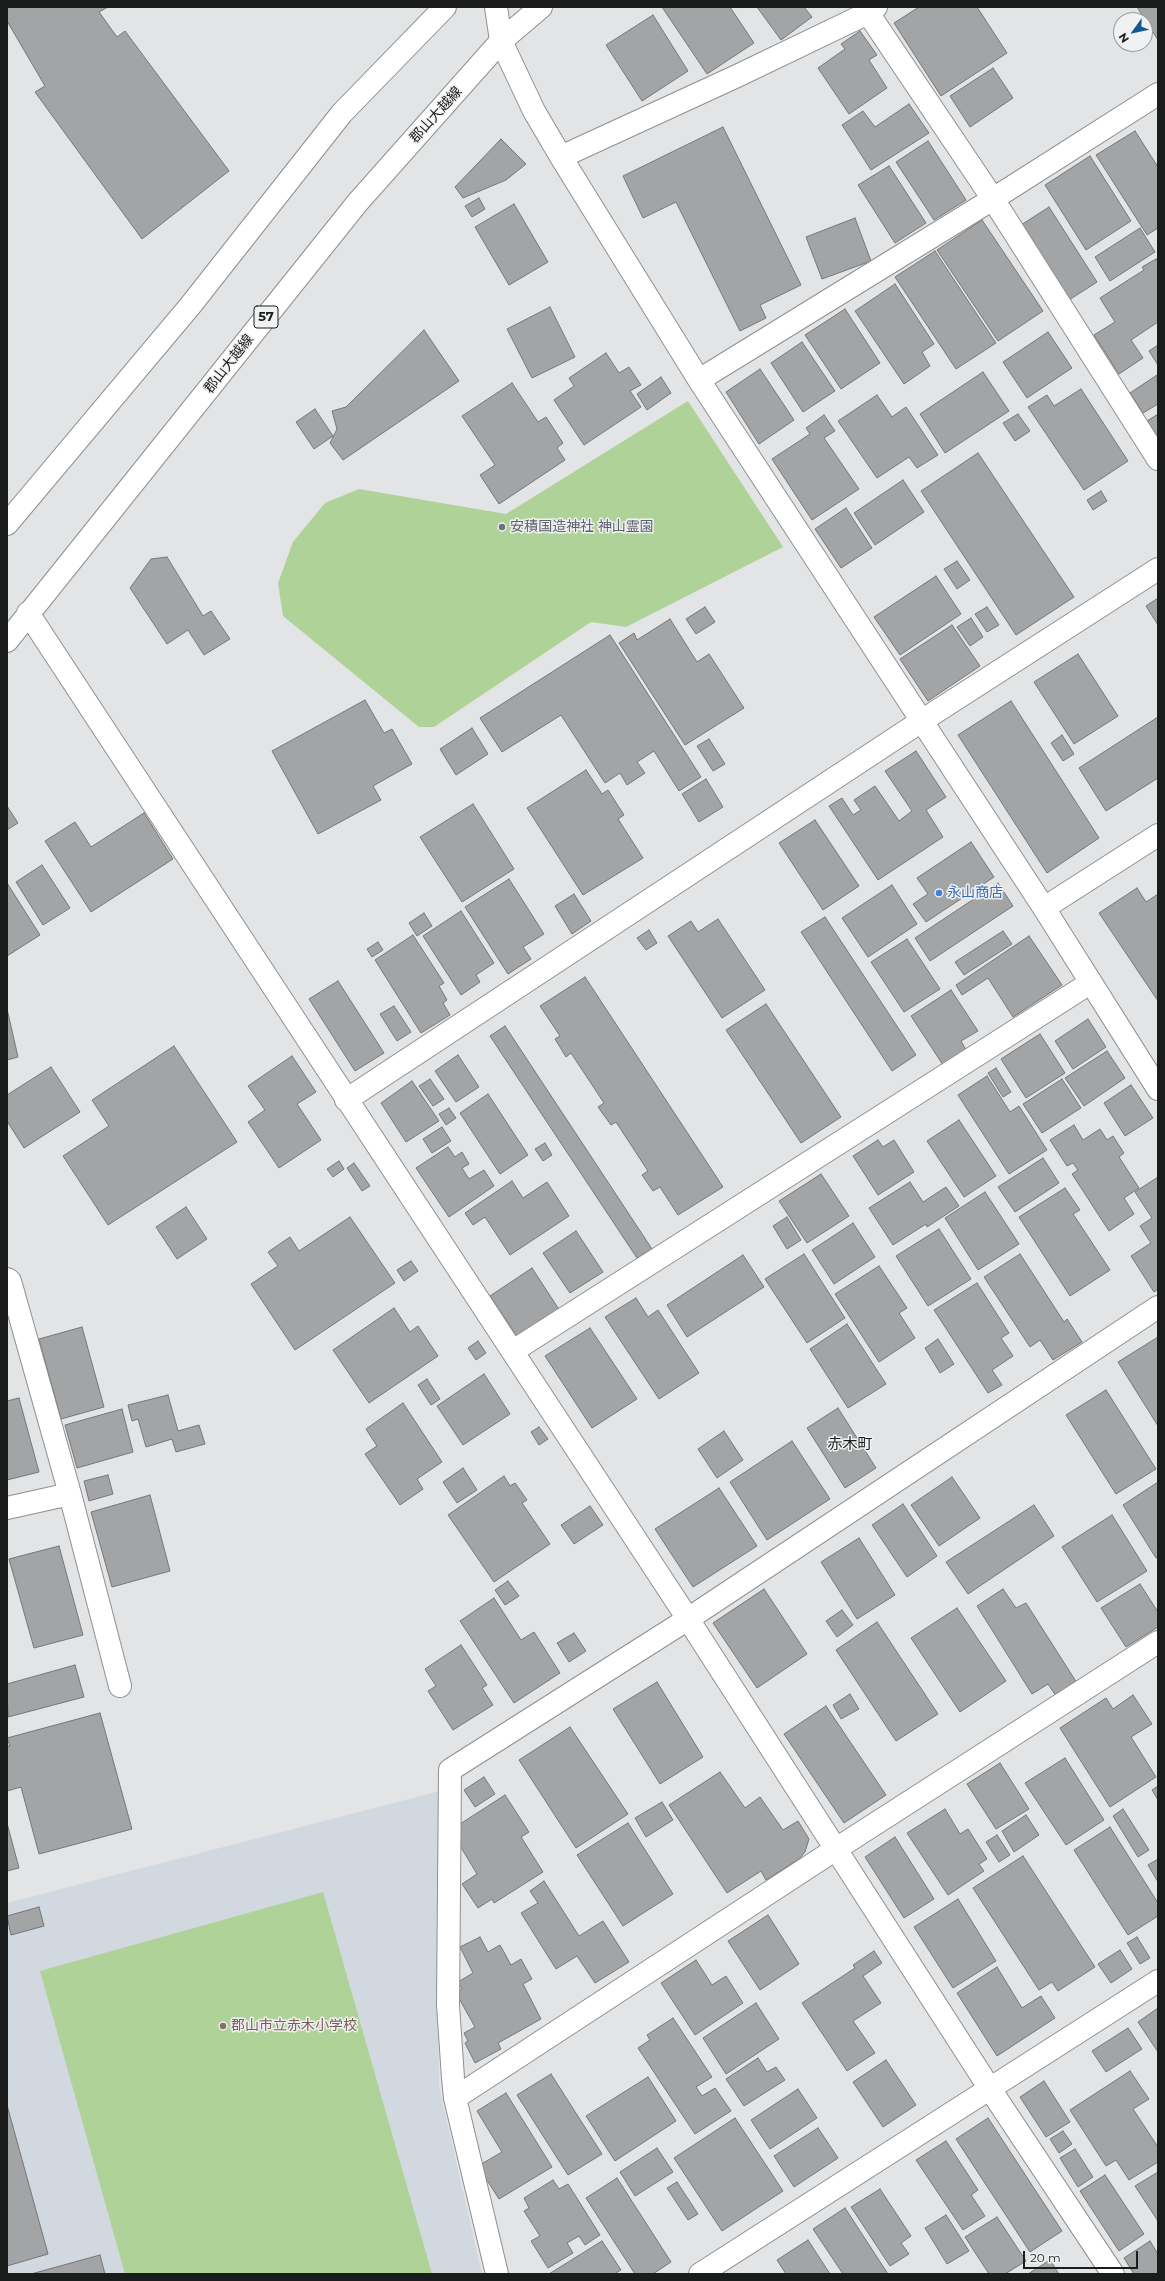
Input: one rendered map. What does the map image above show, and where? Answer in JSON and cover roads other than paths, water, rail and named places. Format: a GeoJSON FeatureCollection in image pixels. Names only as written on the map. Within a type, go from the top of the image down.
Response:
{"type":"FeatureCollection","features":[{"type":"Feature","properties":{"kind":"street"},"geometry":{"type":"LineString","coordinates":[[7,524],[190,306],[342,113],[445,7]]}},
{"type":"Feature","properties":{"kind":"street"},"geometry":{"type":"LineString","coordinates":[[496,7],[501,41],[534,111],[561,157],[699,380],[920,722],[1044,908],[1158,1089]]}},
{"type":"Feature","properties":{"kind":"street","name":"郡山大越線"},"geometry":{"type":"LineString","coordinates":[[7,641],[358,202],[501,41],[541,7]]}},
{"type":"Feature","properties":{"kind":"street"},"geometry":{"type":"LineString","coordinates":[[561,157],[872,10],[1158,459]]}},
{"type":"Feature","properties":{"kind":"street"},"geometry":{"type":"LineString","coordinates":[[699,380],[993,200],[1158,94]]}},
{"type":"Feature","properties":{"kind":"street"},"geometry":{"type":"LineString","coordinates":[[346,1100],[920,722],[1158,569]]}},
{"type":"Feature","properties":{"kind":"street"},"geometry":{"type":"LineString","coordinates":[[28,613],[346,1100],[513,1351],[688,1619],[990,2089],[1113,2274]]}},
{"type":"Feature","properties":{"kind":"street"},"geometry":{"type":"LineString","coordinates":[[1044,908],[1158,835]]}},
{"type":"Feature","properties":{"kind":"street"},"geometry":{"type":"LineString","coordinates":[[513,1351],[1090,983]]}},
{"type":"Feature","properties":{"kind":"street"},"geometry":{"type":"LineString","coordinates":[[7,1278],[10,1281],[70,1494],[120,1686]]}},
{"type":"Feature","properties":{"kind":"street"},"geometry":{"type":"LineString","coordinates":[[497,2274],[455,2098],[448,2005],[450,1770],[688,1619],[1158,1307]]}},
{"type":"Feature","properties":{"kind":"street"},"geometry":{"type":"LineString","coordinates":[[7,1508],[70,1494]]}},
{"type":"Feature","properties":{"kind":"street"},"geometry":{"type":"LineString","coordinates":[[455,2098],[836,1849],[1158,1642]]}},
{"type":"Feature","properties":{"kind":"street"},"geometry":{"type":"LineString","coordinates":[[700,2274],[1158,1980]]}},
{"type":"Feature","properties":{"kind":"place","name":"安積国造神社 神山霊園"},"geometry":{"type":"Point","coordinates":[502,527]}},
{"type":"Feature","properties":{"kind":"place","name":"永山商店"},"geometry":{"type":"Point","coordinates":[939,893]}},
{"type":"Feature","properties":{"kind":"place","name":"郡山市立赤木小学校"},"geometry":{"type":"Point","coordinates":[223,2026]}},
{"type":"Feature","properties":{"kind":"district","name":"赤木町"},"geometry":{"type":"Point","coordinates":[850,1445]}}]}
